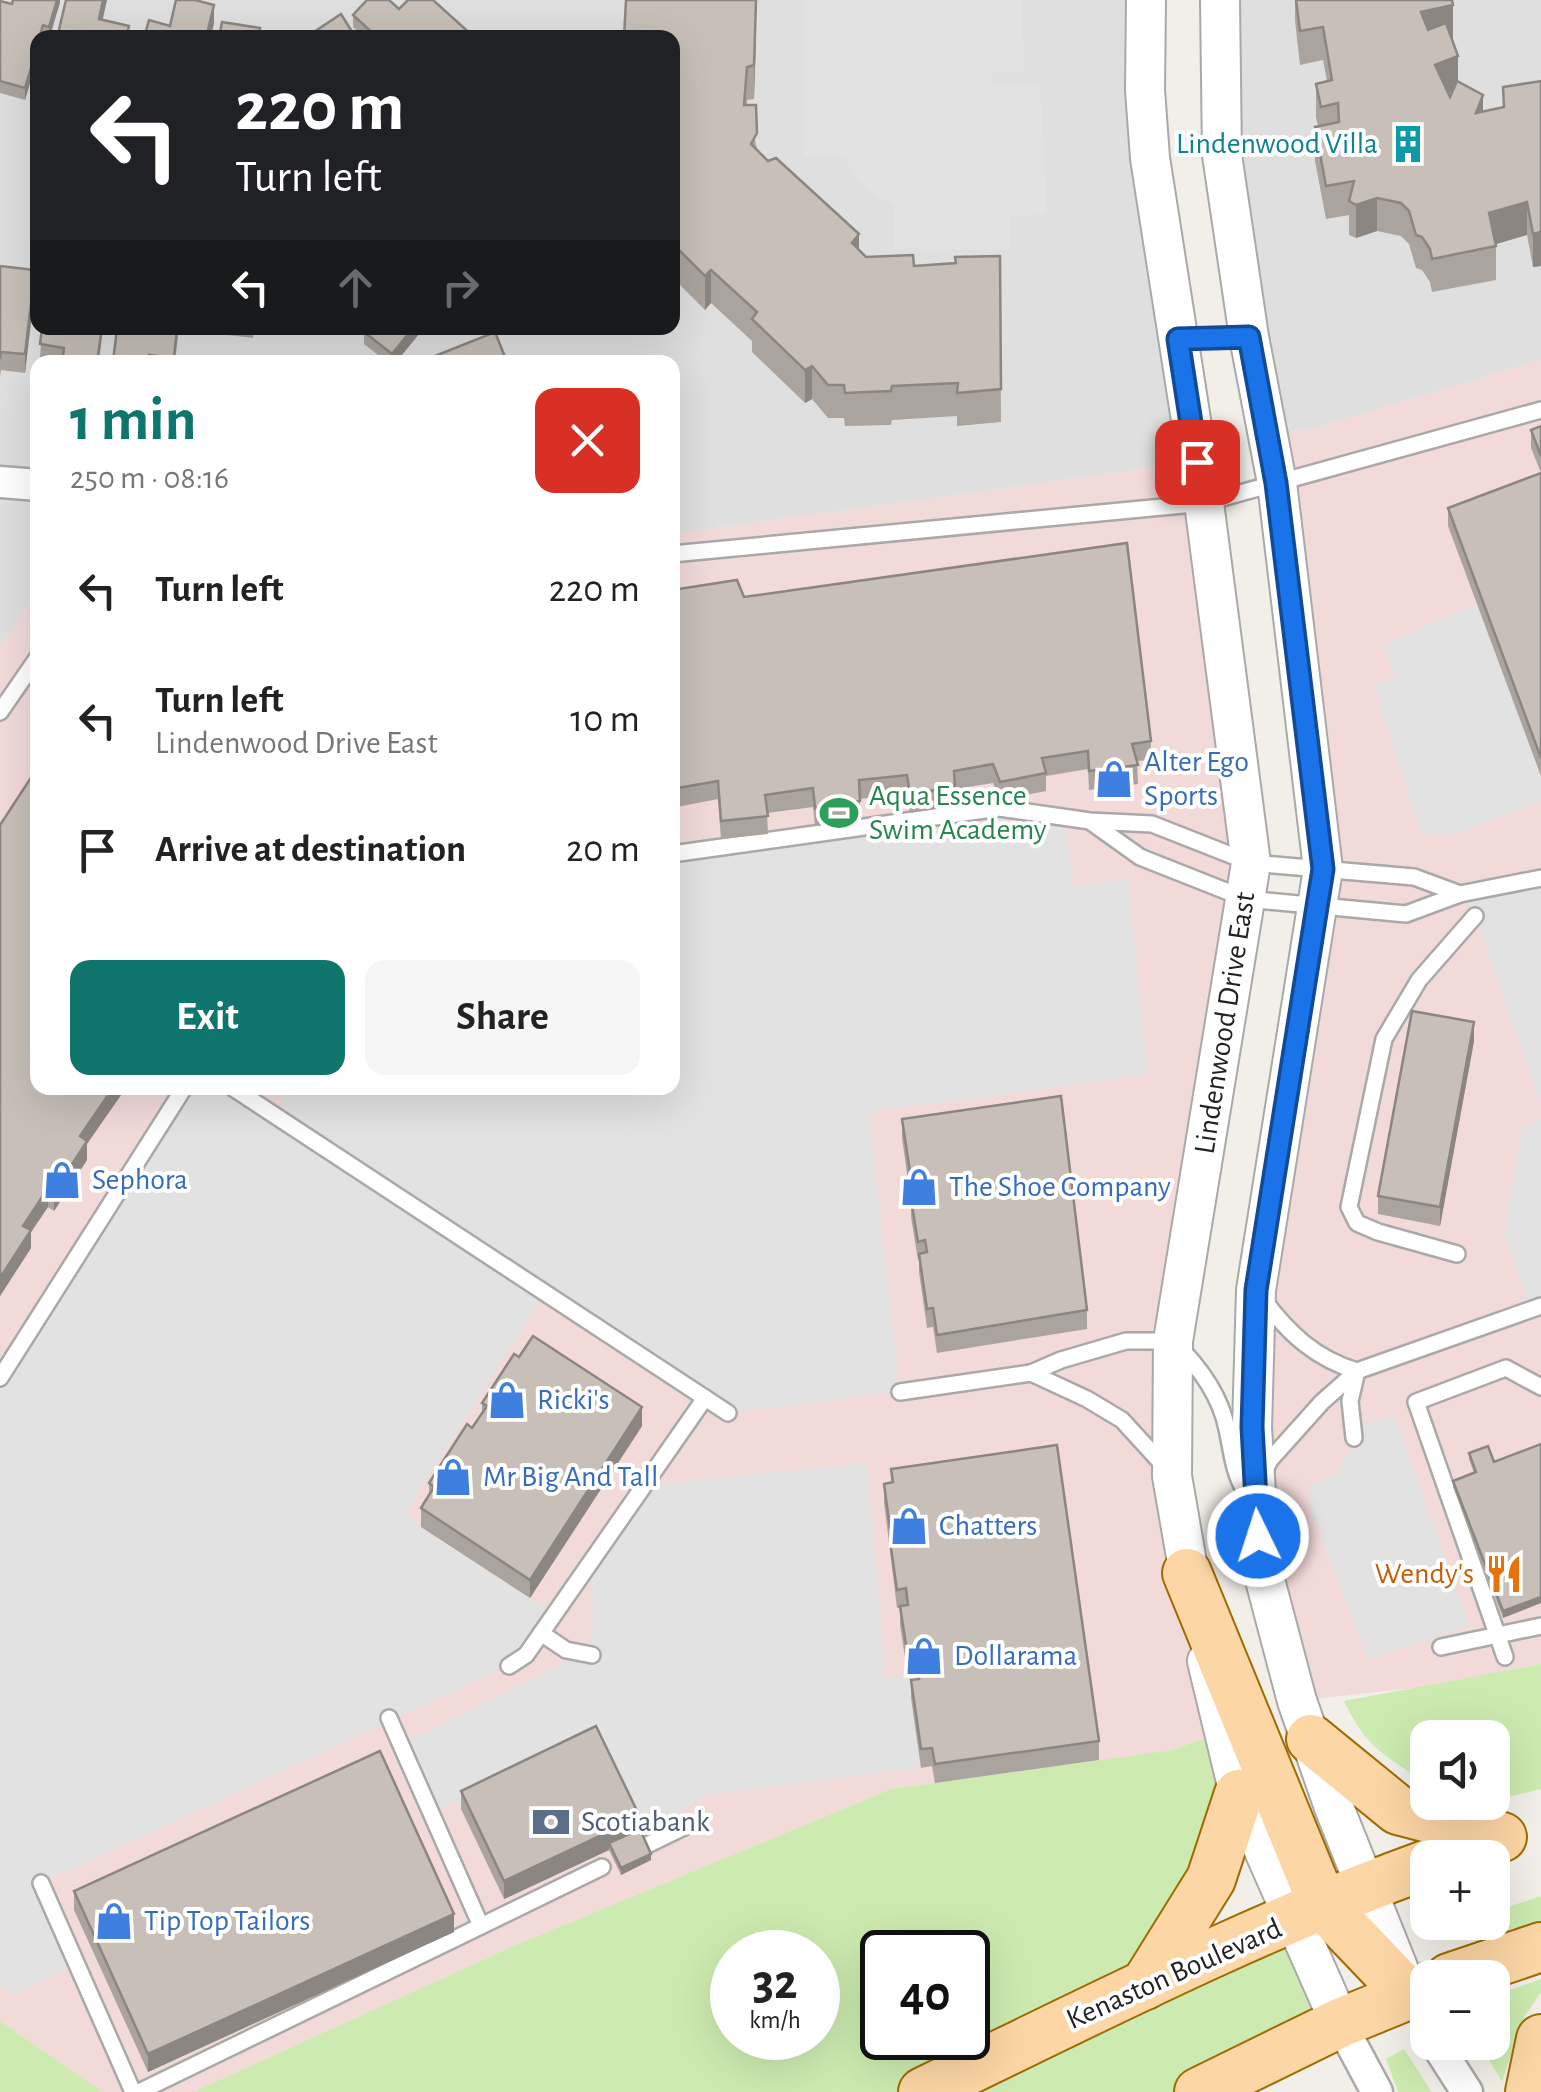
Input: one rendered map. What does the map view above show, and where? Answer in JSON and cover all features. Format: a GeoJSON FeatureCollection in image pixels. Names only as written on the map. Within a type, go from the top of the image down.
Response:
{"type":"FeatureCollection","features":[{"type":"Feature","properties":{"kind":"main road"},"geometry":{"type":"LineString","coordinates":[[1188,1574],[1327,1904],[1410,1980]]}},
{"type":"Feature","properties":{"kind":"main road"},"geometry":{"type":"LineString","coordinates":[[1311,1739],[1398,1810],[1521,1832]]}},
{"type":"Feature","properties":{"kind":"main road"},"geometry":{"type":"LineString","coordinates":[[1144,1985],[1211,1879],[1240,1794]]}},
{"type":"Feature","properties":{"kind":"main road","name":"Kenaston Boulevard"},"geometry":{"type":"LineString","coordinates":[[923,2092],[1144,1985],[1410,1871]]}},
{"type":"Feature","properties":{"kind":"main road"},"geometry":{"type":"LineString","coordinates":[[1510,1960],[1541,1946]]}},
{"type":"Feature","properties":{"kind":"main road"},"geometry":{"type":"LineString","coordinates":[[1205,2089],[1340,2023],[1410,2002]]}},
{"type":"Feature","properties":{"kind":"main road"},"geometry":{"type":"LineString","coordinates":[[1530,2092],[1541,2039]]}},
{"type":"Feature","properties":{"kind":"main road"},"geometry":{"type":"LineString","coordinates":[[1205,2089],[1269,2092]]}},
{"type":"Feature","properties":{"kind":"street","name":"Lindenwood Drive East"},"geometry":{"type":"LineString","coordinates":[[1146,0],[1145,90],[1150,158],[1204,503],[1248,881],[1173,1341],[1172,1476],[1188,1574],[1222,1732],[1240,1794],[1327,1904]]}},
{"type":"Feature","properties":{"kind":"street","name":"Lindenwood Drive East"},"geometry":{"type":"LineString","coordinates":[[1220,0],[1222,156],[1276,483],[1320,887],[1256,1290],[1252,1427],[1255,1499],[1260,1562],[1311,1739],[1340,2023]]}},
{"type":"Feature","properties":{"kind":"street"},"geometry":{"type":"LineString","coordinates":[[0,482],[30,484]]}},
{"type":"Feature","properties":{"kind":"street"},"geometry":{"type":"LineString","coordinates":[[1340,2023],[1377,2092]]}},
{"type":"Feature","properties":{"kind":"street"},"geometry":{"type":"LineString","coordinates":[[1446,2060],[1468,2092]]}},
{"type":"Feature","properties":{"kind":"lane"},"geometry":{"type":"LineString","coordinates":[[1178,339],[1249,337]]}},
{"type":"Feature","properties":{"kind":"lane"},"geometry":{"type":"LineString","coordinates":[[680,553],[1204,503],[1541,410]]}},
{"type":"Feature","properties":{"kind":"lane"},"geometry":{"type":"LineString","coordinates":[[0,712],[30,668]]}},
{"type":"Feature","properties":{"kind":"lane"},"geometry":{"type":"LineString","coordinates":[[680,853],[999,808],[1090,822],[1152,824],[1248,881],[1320,887],[1406,914],[1460,894],[1541,878]]}},
{"type":"Feature","properties":{"kind":"lane"},"geometry":{"type":"LineString","coordinates":[[1090,822],[1140,857],[1248,881],[1320,887],[1414,877],[1460,894]]}},
{"type":"Feature","properties":{"kind":"lane"},"geometry":{"type":"LineString","coordinates":[[1457,1254],[1378,1232],[1358,1222],[1349,1207],[1384,1040],[1419,980],[1474,916]]}},
{"type":"Feature","properties":{"kind":"lane"},"geometry":{"type":"LineString","coordinates":[[0,1378],[180,1095]]}},
{"type":"Feature","properties":{"kind":"lane"},"geometry":{"type":"LineString","coordinates":[[245,1095],[728,1414]]}},
{"type":"Feature","properties":{"kind":"lane"},"geometry":{"type":"LineString","coordinates":[[1256,1290],[1306,1346],[1357,1371]]}},
{"type":"Feature","properties":{"kind":"lane"},"geometry":{"type":"LineString","coordinates":[[1255,1499],[1270,1460],[1322,1402],[1357,1371],[1541,1306]]}},
{"type":"Feature","properties":{"kind":"lane"},"geometry":{"type":"LineString","coordinates":[[900,1392],[1031,1373],[1112,1344],[1173,1341],[1211,1387],[1228,1430],[1233,1464],[1255,1499]]}},
{"type":"Feature","properties":{"kind":"lane"},"geometry":{"type":"LineString","coordinates":[[1506,1657],[1416,1402],[1506,1368],[1541,1387]]}},
{"type":"Feature","properties":{"kind":"lane"},"geometry":{"type":"LineString","coordinates":[[1354,1438],[1350,1401],[1357,1371]]}},
{"type":"Feature","properties":{"kind":"lane"},"geometry":{"type":"LineString","coordinates":[[1031,1373],[1122,1420],[1172,1476]]}},
{"type":"Feature","properties":{"kind":"lane"},"geometry":{"type":"LineString","coordinates":[[509,1666],[526,1654],[705,1398]]}},
{"type":"Feature","properties":{"kind":"lane"},"geometry":{"type":"LineString","coordinates":[[1441,1647],[1541,1626]]}},
{"type":"Feature","properties":{"kind":"lane"},"geometry":{"type":"LineString","coordinates":[[541,1633],[566,1650],[592,1655]]}},
{"type":"Feature","properties":{"kind":"lane"},"geometry":{"type":"LineString","coordinates":[[389,1718],[481,1926]]}},
{"type":"Feature","properties":{"kind":"lane"},"geometry":{"type":"LineString","coordinates":[[644,1847],[688,1825]]}},
{"type":"Feature","properties":{"kind":"lane"},"geometry":{"type":"LineString","coordinates":[[41,1883],[136,2092],[602,1867]]}},
{"type":"Feature","properties":{"kind":"shaded area"},"geometry":{"type":"Polygon","coordinates":[[[0,0],[1146,0],[1197,462],[680,533],[680,355],[30,355],[30,602],[0,647],[0,0]]]}},
{"type":"Feature","properties":{"kind":"shaded area"},"geometry":{"type":"Polygon","coordinates":[[[804,0],[1022,0],[1024,71],[991,73],[992,85],[1040,84],[1047,214],[1011,216],[1009,250],[895,249],[895,206],[874,195],[852,175],[846,157],[804,155],[804,0]]]}},
{"type":"Feature","properties":{"kind":"shaded area"},"geometry":{"type":"Polygon","coordinates":[[[1220,0],[1541,0],[1541,360],[1319,427],[1268,436],[1220,0]]]}},
{"type":"Feature","properties":{"kind":"shaded area"},"geometry":{"type":"Polygon","coordinates":[[[1541,360],[1541,1664],[1413,1688],[1297,1701],[1252,1427],[1323,869],[1268,436],[1319,427],[1541,360]]]}},
{"type":"Feature","properties":{"kind":"shaded area"},"geometry":{"type":"Polygon","coordinates":[[[1197,462],[1251,863],[1173,1341],[1222,1732],[1172,1750],[891,1789],[511,1947],[193,2092],[103,2092],[0,2021],[0,647],[30,602],[30,1095],[680,1095],[680,533],[1197,462]]]}},
{"type":"Feature","properties":{"kind":"shaded area"},"geometry":{"type":"Polygon","coordinates":[[[1477,603],[1541,776],[1541,801],[1453,835],[1421,834],[1374,686],[1396,676],[1382,645],[1477,603]]]}},
{"type":"Feature","properties":{"kind":"shaded area"},"geometry":{"type":"Polygon","coordinates":[[[999,808],[1065,817],[1074,887],[1128,879],[1148,1075],[869,1112],[900,1392],[728,1413],[545,1293],[406,1512],[421,1527],[554,1614],[509,1666],[42,1883],[77,1964],[14,1995],[0,1986],[0,1378],[180,1095],[244,1095],[285,1120],[282,1095],[680,1095],[680,853],[999,808]]]}},
{"type":"Feature","properties":{"kind":"shaded area"},"geometry":{"type":"Polygon","coordinates":[[[1541,878],[1541,1105],[1475,916],[1460,894],[1541,878]]]}},
{"type":"Feature","properties":{"kind":"shaded area"},"geometry":{"type":"Polygon","coordinates":[[[1541,1119],[1541,1306],[1530,1310],[1504,1233],[1522,1128],[1541,1119]]]}},
{"type":"Feature","properties":{"kind":"shaded area"},"geometry":{"type":"Polygon","coordinates":[[[1394,1414],[1469,1625],[1368,1660],[1310,1507],[1310,1485],[1335,1475],[1366,1423],[1394,1414]]]}},
{"type":"Feature","properties":{"kind":"shaded area"},"geometry":{"type":"Polygon","coordinates":[[[867,1463],[886,1677],[916,1675],[919,1697],[911,1699],[921,1768],[707,1795],[640,1835],[461,1809],[456,1799],[431,1813],[400,1745],[592,1649],[591,1561],[645,1485],[867,1463]]]}},
{"type":"Feature","properties":{"kind":"green space"},"geometry":{"type":"Polygon","coordinates":[[[1541,1664],[1541,1789],[1510,1797],[1510,1720],[1410,1720],[1410,1772],[1376,1748],[1344,1701],[1541,1664]]]}},
{"type":"Feature","properties":{"kind":"green space"},"geometry":{"type":"Polygon","coordinates":[[[1222,1732],[1239,1794],[1146,1984],[1294,1920],[1340,2023],[1199,2092],[193,2092],[511,1947],[891,1789],[1172,1750],[1222,1732]]]}},
{"type":"Feature","properties":{"kind":"green space"},"geometry":{"type":"Polygon","coordinates":[[[1541,1896],[1541,1921],[1510,1929],[1510,1906],[1541,1896]]]}},
{"type":"Feature","properties":{"kind":"green space"},"geometry":{"type":"Polygon","coordinates":[[[1541,1979],[1541,1992],[1523,2019],[1510,2058],[1510,1990],[1541,1979]]]}},
{"type":"Feature","properties":{"kind":"green space"},"geometry":{"type":"Polygon","coordinates":[[[0,2021],[103,2092],[0,2092],[0,2021]]]}},
{"type":"Feature","properties":{"kind":"green space"},"geometry":{"type":"Polygon","coordinates":[[[1404,2049],[1432,2092],[1398,2092],[1386,2059],[1404,2049]]]}},
{"type":"Feature","properties":{"kind":"green space"},"geometry":{"type":"Polygon","coordinates":[[[1489,2060],[1509,2060],[1502,2082],[1489,2060]]]}},
{"type":"Feature","properties":{"kind":"building"},"geometry":{"type":"Polygon","coordinates":[[[13,0],[57,0],[49,27],[30,30],[30,71],[25,88],[0,81],[0,1],[12,4],[13,0]]]}},
{"type":"Feature","properties":{"kind":"building"},"geometry":{"type":"Polygon","coordinates":[[[66,0],[103,0],[99,19],[129,26],[128,30],[59,30],[66,0]]]}},
{"type":"Feature","properties":{"kind":"building"},"geometry":{"type":"Polygon","coordinates":[[[176,0],[214,5],[208,30],[146,30],[149,20],[170,26],[176,0]]]}},
{"type":"Feature","properties":{"kind":"building"},"geometry":{"type":"Polygon","coordinates":[[[367,0],[389,0],[399,9],[408,0],[433,0],[466,30],[369,30],[353,15],[367,0]]]}},
{"type":"Feature","properties":{"kind":"building"},"geometry":{"type":"Polygon","coordinates":[[[626,0],[756,0],[754,65],[747,67],[744,105],[756,105],[757,133],[751,144],[768,161],[776,158],[859,234],[852,243],[866,257],[913,255],[914,266],[956,263],[955,257],[1000,256],[1001,389],[957,393],[958,383],[845,393],[844,385],[828,385],[812,366],[805,370],[752,319],[757,312],[711,270],[705,276],[680,251],[680,30],[624,30],[626,0]]]}},
{"type":"Feature","properties":{"kind":"building","name":"Lindenwood Villa"},"geometry":{"type":"Polygon","coordinates":[[[1296,0],[1452,0],[1453,5],[1421,12],[1428,30],[1446,23],[1458,56],[1435,65],[1450,97],[1457,81],[1483,95],[1476,113],[1504,107],[1503,87],[1541,81],[1541,232],[1533,234],[1527,202],[1489,213],[1496,246],[1432,259],[1422,237],[1416,235],[1409,211],[1401,203],[1377,198],[1356,205],[1349,201],[1354,181],[1326,186],[1315,127],[1339,122],[1338,103],[1321,107],[1316,84],[1332,80],[1323,27],[1300,31],[1296,0]]]}},
{"type":"Feature","properties":{"kind":"building"},"geometry":{"type":"Polygon","coordinates":[[[341,14],[351,30],[317,30],[341,14]]]}},
{"type":"Feature","properties":{"kind":"building"},"geometry":{"type":"Polygon","coordinates":[[[222,22],[260,28],[260,30],[220,30],[222,22]]]}},
{"type":"Feature","properties":{"kind":"building"},"geometry":{"type":"Polygon","coordinates":[[[0,266],[30,269],[25,354],[1,352],[0,359],[0,266]]]}},
{"type":"Feature","properties":{"kind":"building"},"geometry":{"type":"Polygon","coordinates":[[[41,335],[101,335],[98,355],[63,355],[64,348],[40,344],[41,335]]]}},
{"type":"Feature","properties":{"kind":"building"},"geometry":{"type":"Polygon","coordinates":[[[116,335],[176,335],[174,355],[114,355],[116,335]]]}},
{"type":"Feature","properties":{"kind":"building"},"geometry":{"type":"Polygon","coordinates":[[[368,335],[407,335],[392,354],[368,335]]]}},
{"type":"Feature","properties":{"kind":"building"},"geometry":{"type":"Polygon","coordinates":[[[496,335],[504,355],[438,355],[496,335]]]}},
{"type":"Feature","properties":{"kind":"building"},"geometry":{"type":"Polygon","coordinates":[[[1541,426],[1541,456],[1531,430],[1541,426]]]}},
{"type":"Feature","properties":{"kind":"building"},"geometry":{"type":"Polygon","coordinates":[[[1541,473],[1541,758],[1448,508],[1541,473]]]}},
{"type":"Feature","properties":{"kind":"building"},"geometry":{"type":"Polygon","coordinates":[[[1127,543],[1151,741],[1132,744],[1138,765],[1089,771],[1088,751],[1042,758],[1046,773],[1000,782],[993,764],[954,771],[955,787],[910,794],[907,775],[859,780],[860,801],[815,808],[813,788],[765,795],[768,816],[721,821],[718,781],[680,788],[680,589],[737,580],[744,597],[1127,543]]]}},
{"type":"Feature","properties":{"kind":"building"},"geometry":{"type":"Polygon","coordinates":[[[30,779],[30,1095],[108,1095],[80,1136],[87,1141],[54,1192],[48,1188],[23,1226],[31,1230],[0,1278],[0,825],[30,779]]]}},
{"type":"Feature","properties":{"kind":"building"},"geometry":{"type":"Polygon","coordinates":[[[1412,1011],[1474,1022],[1440,1207],[1378,1196],[1412,1011]]]}},
{"type":"Feature","properties":{"kind":"building"},"geometry":{"type":"Polygon","coordinates":[[[1061,1096],[1087,1310],[937,1335],[933,1308],[927,1309],[919,1254],[927,1252],[925,1240],[918,1242],[911,1199],[920,1197],[918,1184],[912,1185],[902,1119],[1061,1096]]]}},
{"type":"Feature","properties":{"kind":"building"},"geometry":{"type":"Polygon","coordinates":[[[533,1336],[642,1407],[530,1580],[421,1508],[434,1487],[429,1483],[467,1424],[472,1428],[487,1406],[482,1403],[514,1354],[519,1357],[533,1336]]]}},
{"type":"Feature","properties":{"kind":"building"},"geometry":{"type":"Polygon","coordinates":[[[1541,1444],[1541,1597],[1503,1611],[1453,1481],[1476,1472],[1469,1453],[1488,1446],[1494,1462],[1541,1444]]]}},
{"type":"Feature","properties":{"kind":"building"},"geometry":{"type":"Polygon","coordinates":[[[1057,1445],[1099,1741],[935,1764],[932,1748],[921,1749],[911,1680],[919,1679],[916,1657],[908,1658],[900,1606],[908,1605],[906,1588],[897,1590],[890,1541],[899,1540],[898,1527],[890,1528],[884,1484],[893,1482],[891,1469],[1057,1445]]]}},
{"type":"Feature","properties":{"kind":"building","name":"Scotiabank"},"geometry":{"type":"Polygon","coordinates":[[[596,1726],[640,1817],[504,1881],[461,1791],[596,1726]]]}},
{"type":"Feature","properties":{"kind":"building"},"geometry":{"type":"Polygon","coordinates":[[[380,1751],[454,1914],[148,2054],[74,1891],[380,1751]]]}},
{"type":"Feature","properties":{"kind":"building"},"geometry":{"type":"Polygon","coordinates":[[[640,1829],[651,1854],[621,1868],[609,1843],[640,1829]]]}},
{"type":"Feature","properties":{"kind":"place","name":"Lindenwood Villa"},"geometry":{"type":"Point","coordinates":[1408,144]}},
{"type":"Feature","properties":{"kind":"place","name":"Alter Ego Sports"},"geometry":{"type":"Point","coordinates":[1114,779]}},
{"type":"Feature","properties":{"kind":"place","name":"Aqua Essence Swim Academy"},"geometry":{"type":"Point","coordinates":[839,813]}},
{"type":"Feature","properties":{"kind":"place","name":"Sephora"},"geometry":{"type":"Point","coordinates":[62,1180]}},
{"type":"Feature","properties":{"kind":"place","name":"The Shoe Company"},"geometry":{"type":"Point","coordinates":[919,1187]}},
{"type":"Feature","properties":{"kind":"place","name":"Ricki's"},"geometry":{"type":"Point","coordinates":[507,1400]}},
{"type":"Feature","properties":{"kind":"place","name":"Mr Big And Tall"},"geometry":{"type":"Point","coordinates":[453,1477]}},
{"type":"Feature","properties":{"kind":"place","name":"Chatters"},"geometry":{"type":"Point","coordinates":[909,1526]}},
{"type":"Feature","properties":{"kind":"place","name":"Wendy's"},"geometry":{"type":"Point","coordinates":[1504,1574]}},
{"type":"Feature","properties":{"kind":"place","name":"Dollarama"},"geometry":{"type":"Point","coordinates":[924,1656]}},
{"type":"Feature","properties":{"kind":"place","name":"Scotiabank"},"geometry":{"type":"Point","coordinates":[551,1822]}},
{"type":"Feature","properties":{"kind":"place","name":"Tip Top Tailors"},"geometry":{"type":"Point","coordinates":[114,1921]}},
{"type":"Feature","properties":{"kind":"route"},"geometry":{"type":"LineString","coordinates":[[1197,462],[1178,339],[1249,337],[1276,483],[1323,869],[1256,1290],[1252,1427],[1258,1536]]}}]}
